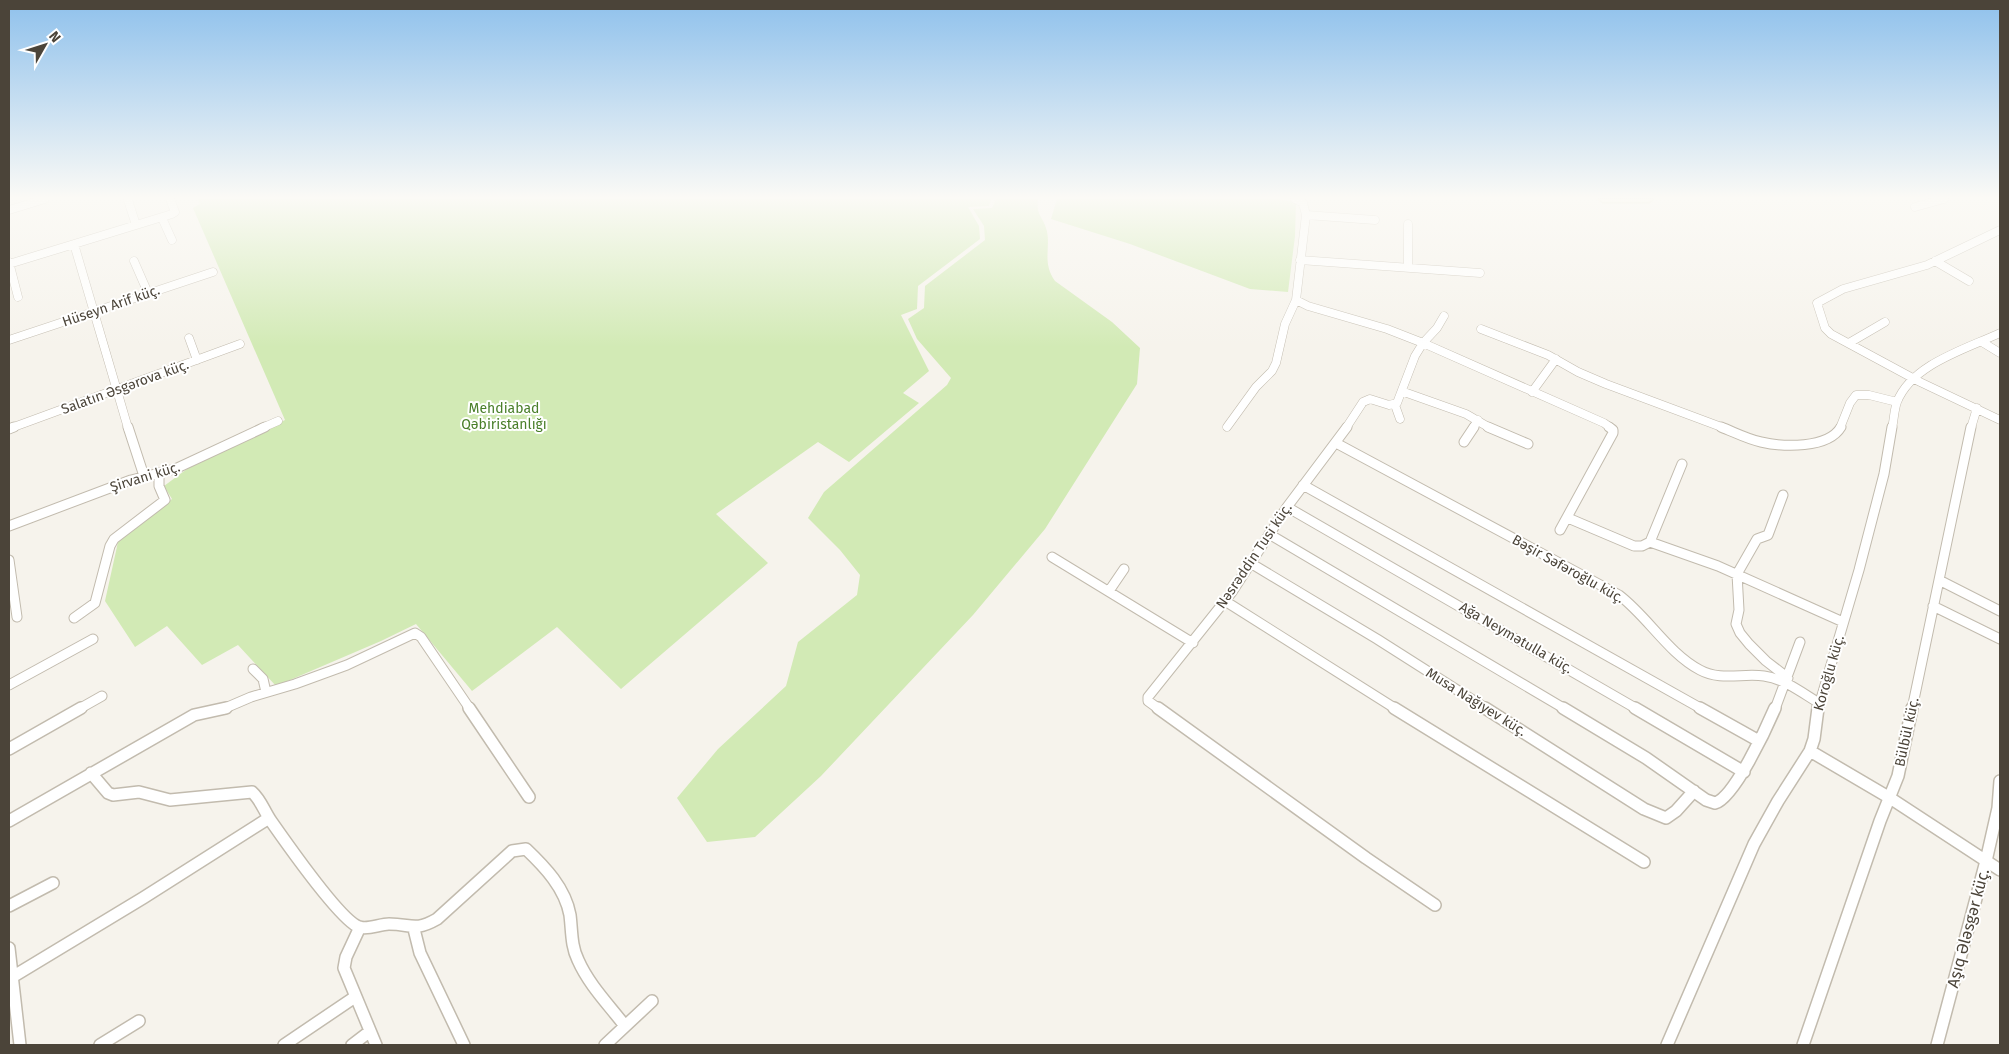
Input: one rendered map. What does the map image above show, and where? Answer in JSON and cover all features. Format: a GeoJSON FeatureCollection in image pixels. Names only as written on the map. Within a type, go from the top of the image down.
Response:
{"type":"FeatureCollection","features":[{"type":"Feature","properties":{"kind":"street"},"geometry":{"type":"LineString","coordinates":[[18,297],[9,264],[60,248]]}},
{"type":"Feature","properties":{"kind":"street"},"geometry":{"type":"LineString","coordinates":[[75,248],[144,476]]}},
{"type":"Feature","properties":{"kind":"street"},"geometry":{"type":"LineString","coordinates":[[1227,427],[1256,387],[1272,371],[1276,363],[1285,324],[1296,300],[1302,248]]}},
{"type":"Feature","properties":{"kind":"street"},"geometry":{"type":"LineString","coordinates":[[1408,248],[1408,267]]}},
{"type":"Feature","properties":{"kind":"street"},"geometry":{"type":"LineString","coordinates":[[1962,248],[1919,268],[1843,289],[1817,303],[1825,328],[1831,334],[1914,378],[2000,420]]}},
{"type":"Feature","properties":{"kind":"street"},"geometry":{"type":"LineString","coordinates":[[1300,260],[1480,273]]}},
{"type":"Feature","properties":{"kind":"street"},"geometry":{"type":"LineString","coordinates":[[134,261],[148,293]]}},
{"type":"Feature","properties":{"kind":"street"},"geometry":{"type":"LineString","coordinates":[[1935,261],[1969,281]]}},
{"type":"Feature","properties":{"kind":"street","name":"Hüseyn Arif küç."},"geometry":{"type":"LineString","coordinates":[[9,340],[213,272]]}},
{"type":"Feature","properties":{"kind":"street"},"geometry":{"type":"LineString","coordinates":[[1296,300],[1308,306],[1387,329],[1423,343],[1604,423],[1613,430],[1560,530]]}},
{"type":"Feature","properties":{"kind":"street"},"geometry":{"type":"LineString","coordinates":[[1400,419],[1395,404],[1404,392],[1418,349],[1437,328],[1444,316]]}},
{"type":"Feature","properties":{"kind":"street"},"geometry":{"type":"LineString","coordinates":[[1848,343],[1857,335],[1886,322]]}},
{"type":"Feature","properties":{"kind":"street"},"geometry":{"type":"LineString","coordinates":[[1481,329],[1556,359],[1594,379],[1675,412],[1761,442],[1811,444],[1828,438],[1838,431],[1849,401],[1856,395],[1869,395],[1897,402]]}},
{"type":"Feature","properties":{"kind":"street","name":"Koroğlu küç."},"geometry":{"type":"LineString","coordinates":[[1668,1045],[1714,933],[1754,844],[1778,801],[1810,751],[1814,739],[1819,703],[1859,570],[1884,474],[1897,402],[1903,391],[1923,369],[2000,333]]}},
{"type":"Feature","properties":{"kind":"street"},"geometry":{"type":"LineString","coordinates":[[189,338],[198,360]]}},
{"type":"Feature","properties":{"kind":"street"},"geometry":{"type":"LineString","coordinates":[[1982,342],[2000,353]]}},
{"type":"Feature","properties":{"kind":"street","name":"Salatın Əsgərova küç."},"geometry":{"type":"LineString","coordinates":[[9,429],[117,391],[240,344]]}},
{"type":"Feature","properties":{"kind":"street"},"geometry":{"type":"LineString","coordinates":[[1532,392],[1556,359]]}},
{"type":"Feature","properties":{"kind":"street"},"geometry":{"type":"LineString","coordinates":[[1404,392],[1466,414],[1491,429],[1528,444]]}},
{"type":"Feature","properties":{"kind":"street","name":"Nəsrəddin Tusi küç."},"geometry":{"type":"LineString","coordinates":[[1395,404],[1389,405],[1376,399],[1366,400],[1287,507],[1252,564],[1193,643],[1148,697],[1148,702],[1435,905]]}},
{"type":"Feature","properties":{"kind":"street","name":"Bülbül küç."},"geometry":{"type":"LineString","coordinates":[[1803,1045],[1880,821],[1898,776],[1967,441],[1977,408]]}},
{"type":"Feature","properties":{"kind":"street"},"geometry":{"type":"LineString","coordinates":[[1464,442],[1478,420]]}},
{"type":"Feature","properties":{"kind":"street","name":"Şirvani küç."},"geometry":{"type":"LineString","coordinates":[[9,526],[97,492],[144,476],[175,469],[278,421]]}},
{"type":"Feature","properties":{"kind":"street","name":"Bəşir Səfəroğlu küç."},"geometry":{"type":"LineString","coordinates":[[1336,443],[1619,595],[1630,602],[1683,657],[1698,669],[1712,676],[1765,676],[1787,681],[1819,703]]}},
{"type":"Feature","properties":{"kind":"street"},"geometry":{"type":"LineString","coordinates":[[1568,518],[1634,546],[1642,546],[1650,542],[1682,464]]}},
{"type":"Feature","properties":{"kind":"street"},"geometry":{"type":"LineString","coordinates":[[74,618],[95,604],[110,546],[114,539],[165,500],[159,486],[159,474]]}},
{"type":"Feature","properties":{"kind":"street"},"geometry":{"type":"LineString","coordinates":[[1303,485],[1759,741]]}},
{"type":"Feature","properties":{"kind":"street"},"geometry":{"type":"LineString","coordinates":[[1784,495],[1768,535],[1757,539],[1737,574],[1740,610],[1736,624],[1740,633],[1787,681]]}},
{"type":"Feature","properties":{"kind":"street","name":"Ağa Neymətulla küç."},"geometry":{"type":"LineString","coordinates":[[1287,507],[1478,616],[1744,772]]}},
{"type":"Feature","properties":{"kind":"street"},"geometry":{"type":"LineString","coordinates":[[1269,534],[1646,758],[1706,800],[1714,803],[1720,802],[1744,772],[1787,681],[1800,642]]}},
{"type":"Feature","properties":{"kind":"street"},"geometry":{"type":"LineString","coordinates":[[1650,542],[1699,558],[1843,622]]}},
{"type":"Feature","properties":{"kind":"street"},"geometry":{"type":"LineString","coordinates":[[1052,557],[1193,643]]}},
{"type":"Feature","properties":{"kind":"street","name":"Musa Nağıyev küç."},"geometry":{"type":"LineString","coordinates":[[1252,564],[1385,644],[1652,813],[1660,817],[1671,816],[1694,791]]}},
{"type":"Feature","properties":{"kind":"street"},"geometry":{"type":"LineString","coordinates":[[9,566],[17,617]]}},
{"type":"Feature","properties":{"kind":"street"},"geometry":{"type":"LineString","coordinates":[[1109,591],[1124,569]]}},
{"type":"Feature","properties":{"kind":"street"},"geometry":{"type":"LineString","coordinates":[[1939,580],[2000,611]]}},
{"type":"Feature","properties":{"kind":"street"},"geometry":{"type":"LineString","coordinates":[[1225,601],[1363,689],[1644,862]]}},
{"type":"Feature","properties":{"kind":"street"},"geometry":{"type":"LineString","coordinates":[[1933,606],[2000,639]]}},
{"type":"Feature","properties":{"kind":"street"},"geometry":{"type":"LineString","coordinates":[[9,821],[194,715],[224,709],[266,692],[295,684],[347,665],[415,634],[421,636],[529,797]]}},
{"type":"Feature","properties":{"kind":"street"},"geometry":{"type":"LineString","coordinates":[[9,685],[93,639]]}},
{"type":"Feature","properties":{"kind":"street"},"geometry":{"type":"LineString","coordinates":[[254,669],[266,685],[266,692]]}},
{"type":"Feature","properties":{"kind":"street"},"geometry":{"type":"LineString","coordinates":[[9,749],[102,696]]}},
{"type":"Feature","properties":{"kind":"street"},"geometry":{"type":"LineString","coordinates":[[1810,751],[1890,798],[2000,870]]}},
{"type":"Feature","properties":{"kind":"street"},"geometry":{"type":"LineString","coordinates":[[91,773],[108,793],[114,795],[139,792],[170,800],[252,792],[257,796],[269,818],[326,893],[350,922],[360,927],[389,924],[414,930],[437,919],[512,852],[526,849],[545,868],[559,886],[568,911],[575,952],[581,965],[625,1026]]}},
{"type":"Feature","properties":{"kind":"street","name":"Aşıq Ələsgər küç."},"geometry":{"type":"LineString","coordinates":[[1937,1045],[1986,861],[1998,808],[2000,781]]}},
{"type":"Feature","properties":{"kind":"street"},"geometry":{"type":"LineString","coordinates":[[11,978],[143,898],[269,818]]}},
{"type":"Feature","properties":{"kind":"street"},"geometry":{"type":"LineString","coordinates":[[9,906],[53,883]]}},
{"type":"Feature","properties":{"kind":"street"},"geometry":{"type":"LineString","coordinates":[[360,927],[346,956],[344,968],[376,1045]]}},
{"type":"Feature","properties":{"kind":"street"},"geometry":{"type":"LineString","coordinates":[[414,930],[420,953],[464,1045]]}},
{"type":"Feature","properties":{"kind":"street"},"geometry":{"type":"LineString","coordinates":[[9,948],[20,1045]]}},
{"type":"Feature","properties":{"kind":"street"},"geometry":{"type":"LineString","coordinates":[[284,1045],[355,997]]}},
{"type":"Feature","properties":{"kind":"street"},"geometry":{"type":"LineString","coordinates":[[604,1045],[652,1001]]}},
{"type":"Feature","properties":{"kind":"street"},"geometry":{"type":"LineString","coordinates":[[100,1045],[139,1021]]}},
{"type":"Feature","properties":{"kind":"street"},"geometry":{"type":"LineString","coordinates":[[352,1045],[369,1032]]}},
{"type":"Feature","properties":{"kind":"green space","name":"Mehdiabad Qəbiristanlığı"},"geometry":{"type":"Polygon","coordinates":[[[210,248],[968,248],[918,286],[917,309],[901,315],[929,371],[903,393],[919,403],[849,462],[818,442],[716,514],[768,563],[621,689],[557,627],[472,691],[416,624],[276,686],[238,645],[202,665],[167,626],[135,647],[105,601],[118,542],[172,499],[164,486],[187,469],[285,420],[210,248]]]}},
{"type":"Feature","properties":{"kind":"green space"},"geometry":{"type":"Polygon","coordinates":[[[974,248],[1048,248],[1049,267],[1055,281],[1112,322],[1140,348],[1137,384],[1045,529],[973,615],[821,776],[755,837],[707,842],[677,798],[718,749],[786,686],[798,642],[857,595],[860,575],[840,550],[808,518],[824,492],[947,385],[951,378],[917,339],[908,319],[924,308],[925,286],[974,248]]]}},
{"type":"Feature","properties":{"kind":"green space"},"geometry":{"type":"Polygon","coordinates":[[[1141,248],[1293,248],[1288,292],[1250,289],[1141,248]]]}}]}
